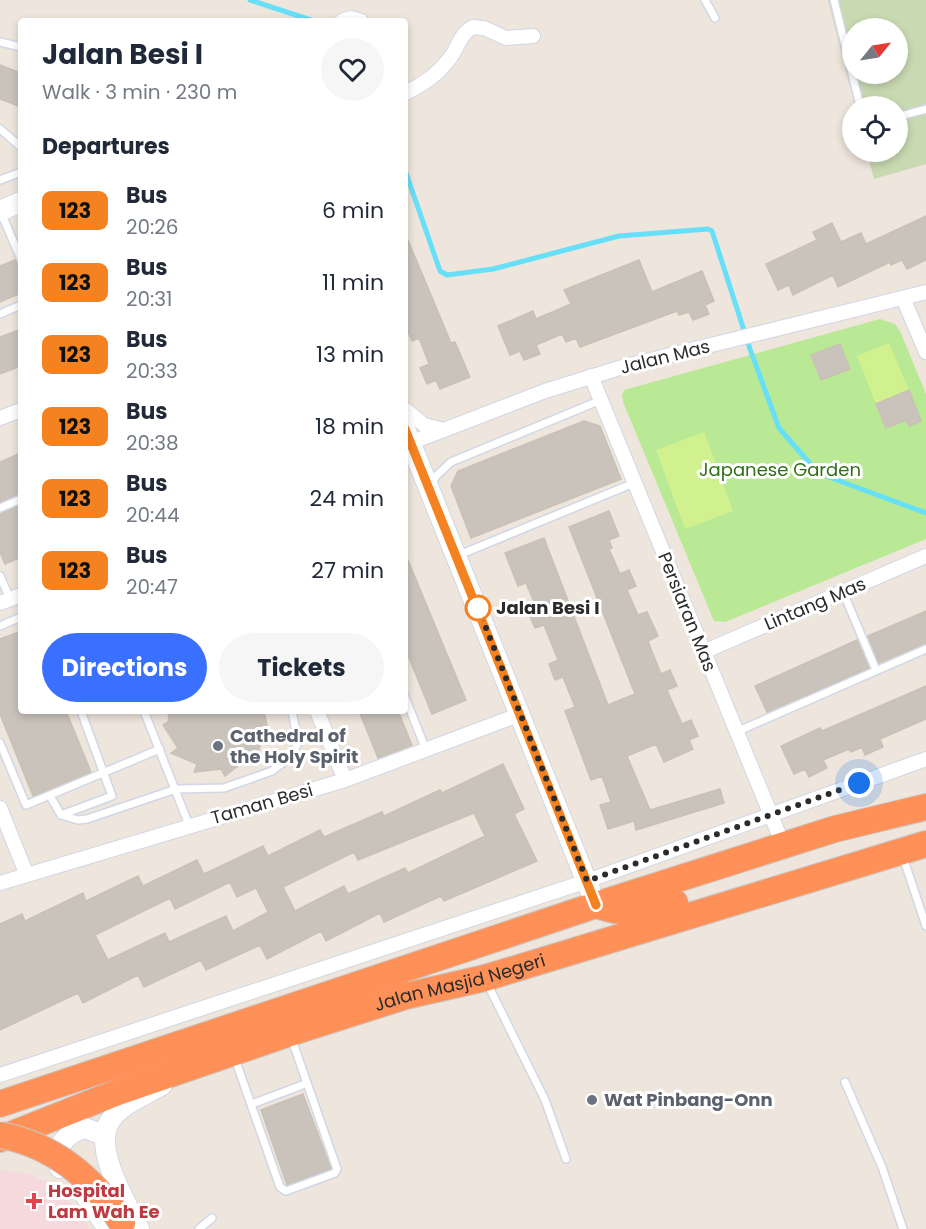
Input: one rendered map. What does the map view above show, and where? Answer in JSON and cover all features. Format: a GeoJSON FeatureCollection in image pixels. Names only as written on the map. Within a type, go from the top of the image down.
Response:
{"type":"FeatureCollection","features":[{"type":"Feature","properties":{"kind":"highway","name":"Jalan Masjid Negeri"},"geometry":{"type":"LineString","coordinates":[[0,1104],[596,905],[836,829],[926,807]]}},
{"type":"Feature","properties":{"kind":"highway","name":"Jalan Masjid Negeri"},"geometry":{"type":"LineString","coordinates":[[0,1137],[96,1100],[290,1033],[406,996],[484,978],[926,844]]}},
{"type":"Feature","properties":{"kind":"highway"},"geometry":{"type":"LineString","coordinates":[[596,905],[617,912],[643,912],[824,857],[853,866]]}},
{"type":"Feature","properties":{"kind":"highway"},"geometry":{"type":"LineString","coordinates":[[0,1137],[34,1145],[75,1168],[106,1197],[125,1229]]}},
{"type":"Feature","properties":{"kind":"street"},"geometry":{"type":"LineString","coordinates":[[408,91],[430,80],[450,58],[465,34],[473,27],[484,28],[506,38],[533,36]]}},
{"type":"Feature","properties":{"kind":"street"},"geometry":{"type":"LineString","coordinates":[[0,211],[18,203]]}},
{"type":"Feature","properties":{"kind":"street","name":"Jalan Mas"},"geometry":{"type":"LineString","coordinates":[[408,436],[444,430],[591,376],[926,292]]}},
{"type":"Feature","properties":{"kind":"street"},"geometry":{"type":"LineString","coordinates":[[903,298],[926,352]]}},
{"type":"Feature","properties":{"kind":"street","name":"Persiaran Mas"},"geometry":{"type":"LineString","coordinates":[[591,376],[783,847]]}},
{"type":"Feature","properties":{"kind":"street"},"geometry":{"type":"LineString","coordinates":[[0,418],[18,411]]}},
{"type":"Feature","properties":{"kind":"street"},"geometry":{"type":"LineString","coordinates":[[408,411],[424,424],[444,430]]}},
{"type":"Feature","properties":{"kind":"street"},"geometry":{"type":"LineString","coordinates":[[408,436],[596,905]]}},
{"type":"Feature","properties":{"kind":"street","name":"Lintang Mas"},"geometry":{"type":"LineString","coordinates":[[703,652],[926,556]]}},
{"type":"Feature","properties":{"kind":"street"},"geometry":{"type":"LineString","coordinates":[[318,714],[345,780]]}},
{"type":"Feature","properties":{"kind":"street","name":"Taman Besi"},"geometry":{"type":"LineString","coordinates":[[0,883],[26,873],[345,780],[521,714]]}},
{"type":"Feature","properties":{"kind":"street"},"geometry":{"type":"LineString","coordinates":[[0,1075],[587,881],[926,759]]}},
{"type":"Feature","properties":{"kind":"street"},"geometry":{"type":"LineString","coordinates":[[0,808],[26,873]]}},
{"type":"Feature","properties":{"kind":"street"},"geometry":{"type":"LineString","coordinates":[[139,1229],[116,1180],[103,1135],[108,1124],[120,1110],[187,1070]]}},
{"type":"Feature","properties":{"kind":"street"},"geometry":{"type":"LineString","coordinates":[[62,1172],[58,1153],[67,1136],[85,1128],[103,1135]]}},
{"type":"Feature","properties":{"kind":"street"},"geometry":{"type":"LineString","coordinates":[[0,1148],[31,1155],[62,1172],[89,1197],[108,1229]]}},
{"type":"Feature","properties":{"kind":"lane"},"geometry":{"type":"LineString","coordinates":[[705,0],[715,18]]}},
{"type":"Feature","properties":{"kind":"lane"},"geometry":{"type":"LineString","coordinates":[[834,0],[858,96]]}},
{"type":"Feature","properties":{"kind":"lane"},"geometry":{"type":"LineString","coordinates":[[0,42],[18,46]]}},
{"type":"Feature","properties":{"kind":"lane"},"geometry":{"type":"LineString","coordinates":[[908,114],[926,109]]}},
{"type":"Feature","properties":{"kind":"lane"},"geometry":{"type":"LineString","coordinates":[[0,129],[18,144]]}},
{"type":"Feature","properties":{"kind":"lane"},"geometry":{"type":"LineString","coordinates":[[0,180],[18,173]]}},
{"type":"Feature","properties":{"kind":"lane"},"geometry":{"type":"LineString","coordinates":[[0,211],[18,252]]}},
{"type":"Feature","properties":{"kind":"lane"},"geometry":{"type":"LineString","coordinates":[[0,314],[18,306]]}},
{"type":"Feature","properties":{"kind":"lane"},"geometry":{"type":"LineString","coordinates":[[430,493],[435,477],[451,462],[601,400]]}},
{"type":"Feature","properties":{"kind":"lane"},"geometry":{"type":"LineString","coordinates":[[456,556],[634,483]]}},
{"type":"Feature","properties":{"kind":"lane"},"geometry":{"type":"LineString","coordinates":[[0,508],[18,500]]}},
{"type":"Feature","properties":{"kind":"lane"},"geometry":{"type":"LineString","coordinates":[[0,576],[10,599]]}},
{"type":"Feature","properties":{"kind":"lane"},"geometry":{"type":"LineString","coordinates":[[843,592],[876,670]]}},
{"type":"Feature","properties":{"kind":"lane"},"geometry":{"type":"LineString","coordinates":[[0,626],[18,618]]}},
{"type":"Feature","properties":{"kind":"lane"},"geometry":{"type":"LineString","coordinates":[[735,732],[926,649]]}},
{"type":"Feature","properties":{"kind":"lane"},"geometry":{"type":"LineString","coordinates":[[408,705],[426,750]]}},
{"type":"Feature","properties":{"kind":"lane"},"geometry":{"type":"LineString","coordinates":[[61,815],[112,796],[101,773],[82,714]]}},
{"type":"Feature","properties":{"kind":"lane"},"geometry":{"type":"LineString","coordinates":[[145,714],[189,825]]}},
{"type":"Feature","properties":{"kind":"lane"},"geometry":{"type":"LineString","coordinates":[[50,796],[61,815],[78,820],[176,789],[224,788],[272,771],[293,755],[298,742],[293,714]]}},
{"type":"Feature","properties":{"kind":"lane"},"geometry":{"type":"LineString","coordinates":[[0,743],[26,805],[160,749]]}},
{"type":"Feature","properties":{"kind":"lane"},"geometry":{"type":"LineString","coordinates":[[902,852],[926,926]]}},
{"type":"Feature","properties":{"kind":"lane"},"geometry":{"type":"LineString","coordinates":[[484,978],[545,1100],[566,1159]]}},
{"type":"Feature","properties":{"kind":"lane"},"geometry":{"type":"LineString","coordinates":[[233,1054],[280,1187],[286,1191],[335,1173],[337,1169],[305,1084],[290,1033]]}},
{"type":"Feature","properties":{"kind":"lane"},"geometry":{"type":"LineString","coordinates":[[845,1082],[882,1167],[903,1229]]}},
{"type":"Feature","properties":{"kind":"lane"},"geometry":{"type":"LineString","coordinates":[[252,1104],[305,1084]]}},
{"type":"Feature","properties":{"kind":"lane"},"geometry":{"type":"LineString","coordinates":[[199,1229],[212,1218]]}},
{"type":"Feature","properties":{"kind":"shaded area","name":"Hospital Lam Wah Ee"},"geometry":{"type":"Polygon","coordinates":[[[0,1170],[30,1174],[55,1186],[82,1215],[89,1229],[0,1229],[0,1170]]]}},
{"type":"Feature","properties":{"kind":"green space"},"geometry":{"type":"Polygon","coordinates":[[[828,0],[926,0],[926,164],[874,179],[870,162],[908,162],[908,96],[852,96],[849,84],[908,84],[908,18],[842,18],[842,55],[828,0]]]}},
{"type":"Feature","properties":{"kind":"green space","name":"Japanese Garden"},"geometry":{"type":"Polygon","coordinates":[[[880,319],[895,324],[900,331],[926,394],[926,539],[725,622],[714,621],[623,402],[624,390],[880,319]]]}},
{"type":"Feature","properties":{"kind":"green space"},"geometry":{"type":"Polygon","coordinates":[[[889,343],[909,390],[876,404],[857,356],[889,343]]]}},
{"type":"Feature","properties":{"kind":"green space"},"geometry":{"type":"Polygon","coordinates":[[[704,432],[733,511],[685,529],[656,450],[704,432]]]}},
{"type":"Feature","properties":{"kind":"building"},"geometry":{"type":"Polygon","coordinates":[[[0,65],[18,72],[18,106],[0,99],[0,65]]]}},
{"type":"Feature","properties":{"kind":"building"},"geometry":{"type":"Polygon","coordinates":[[[926,216],[926,260],[907,269],[902,260],[891,265],[890,262],[838,287],[833,275],[793,295],[789,285],[778,290],[766,264],[817,240],[813,232],[832,223],[841,242],[861,233],[866,244],[926,216]]]}},
{"type":"Feature","properties":{"kind":"building"},"geometry":{"type":"Polygon","coordinates":[[[408,240],[451,343],[455,342],[470,377],[440,389],[436,380],[427,384],[420,368],[429,364],[419,338],[412,341],[408,332],[408,240]]]}},
{"type":"Feature","properties":{"kind":"building"},"geometry":{"type":"Polygon","coordinates":[[[15,260],[18,266],[18,294],[0,302],[0,266],[15,260]]]}},
{"type":"Feature","properties":{"kind":"building"},"geometry":{"type":"Polygon","coordinates":[[[639,260],[652,292],[702,271],[714,301],[705,305],[709,314],[693,320],[689,312],[679,315],[677,311],[580,347],[576,338],[566,342],[562,334],[536,345],[540,354],[524,360],[520,351],[510,355],[498,326],[533,311],[536,319],[571,304],[564,290],[639,260]]]}},
{"type":"Feature","properties":{"kind":"building"},"geometry":{"type":"Polygon","coordinates":[[[18,330],[18,367],[0,374],[0,337],[18,330]]]}},
{"type":"Feature","properties":{"kind":"building"},"geometry":{"type":"Polygon","coordinates":[[[840,344],[850,369],[821,380],[811,355],[840,344]]]}},
{"type":"Feature","properties":{"kind":"building"},"geometry":{"type":"Polygon","coordinates":[[[909,390],[921,421],[909,426],[906,420],[886,428],[876,404],[909,390]]]}},
{"type":"Feature","properties":{"kind":"building"},"geometry":{"type":"Polygon","coordinates":[[[584,421],[600,426],[621,479],[471,538],[451,486],[458,471],[584,421]]]}},
{"type":"Feature","properties":{"kind":"building"},"geometry":{"type":"Polygon","coordinates":[[[18,454],[18,494],[0,502],[0,462],[18,454]]]}},
{"type":"Feature","properties":{"kind":"building"},"geometry":{"type":"Polygon","coordinates":[[[18,506],[18,558],[5,564],[0,552],[0,514],[18,506]]]}},
{"type":"Feature","properties":{"kind":"building"},"geometry":{"type":"Polygon","coordinates":[[[609,511],[619,536],[609,540],[612,548],[609,549],[620,574],[629,570],[636,586],[627,590],[638,615],[647,612],[658,636],[648,641],[661,674],[670,670],[677,686],[667,690],[682,724],[691,720],[698,736],[689,740],[693,749],[664,762],[656,744],[627,756],[650,810],[720,789],[724,803],[636,830],[634,821],[608,829],[600,805],[611,802],[602,776],[591,780],[565,711],[575,707],[563,677],[555,680],[549,664],[558,660],[544,625],[535,628],[528,612],[537,609],[526,583],[518,586],[505,553],[544,538],[608,705],[635,694],[569,527],[609,511]]]}},
{"type":"Feature","properties":{"kind":"building"},"geometry":{"type":"Polygon","coordinates":[[[408,560],[466,700],[432,714],[408,655],[408,560]]]}},
{"type":"Feature","properties":{"kind":"building"},"geometry":{"type":"Polygon","coordinates":[[[926,611],[926,643],[879,663],[868,636],[926,611]]]}},
{"type":"Feature","properties":{"kind":"building"},"geometry":{"type":"Polygon","coordinates":[[[18,632],[18,714],[67,714],[91,772],[33,796],[0,714],[0,639],[18,632]]]}},
{"type":"Feature","properties":{"kind":"building"},"geometry":{"type":"Polygon","coordinates":[[[857,640],[869,668],[767,712],[755,686],[857,640]]]}},
{"type":"Feature","properties":{"kind":"building"},"geometry":{"type":"Polygon","coordinates":[[[926,686],[926,719],[880,739],[883,747],[865,755],[862,747],[851,752],[849,749],[823,760],[827,768],[809,777],[805,769],[794,774],[781,746],[820,728],[822,731],[926,686]]]}},
{"type":"Feature","properties":{"kind":"building","name":"Cathedral of the Holy Spirit"},"geometry":{"type":"Polygon","coordinates":[[[168,714],[265,714],[270,741],[261,743],[255,762],[244,761],[225,776],[221,769],[194,772],[197,764],[171,753],[178,748],[163,725],[169,721],[168,714]]]}},
{"type":"Feature","properties":{"kind":"building"},"geometry":{"type":"Polygon","coordinates":[[[360,714],[399,714],[412,745],[378,758],[360,714]]]}},
{"type":"Feature","properties":{"kind":"building"},"geometry":{"type":"Polygon","coordinates":[[[503,764],[524,809],[514,814],[537,861],[444,901],[441,896],[384,922],[380,913],[326,941],[321,931],[267,959],[260,945],[206,970],[201,960],[144,987],[138,975],[83,1003],[78,993],[0,1030],[0,924],[22,914],[25,921],[83,893],[86,901],[138,876],[143,886],[197,860],[204,874],[263,846],[268,856],[320,830],[324,837],[382,812],[384,816],[440,790],[442,793],[503,764]],[[474,813],[358,860],[354,852],[283,887],[295,911],[344,886],[348,894],[405,868],[408,873],[485,836],[474,813]],[[230,882],[175,909],[170,898],[95,935],[108,960],[165,933],[169,942],[226,916],[233,931],[268,912],[256,888],[237,897],[230,882]]]}},
{"type":"Feature","properties":{"kind":"building"},"geometry":{"type":"Polygon","coordinates":[[[303,1094],[331,1169],[287,1185],[261,1110],[303,1094]]]}},
{"type":"Feature","properties":{"kind":"waterway"},"geometry":{"type":"LineString","coordinates":[[250,0],[305,18]]}},
{"type":"Feature","properties":{"kind":"waterway"},"geometry":{"type":"LineString","coordinates":[[408,179],[440,271],[447,275],[493,269],[619,236],[708,229],[712,231],[750,349],[779,428],[818,473],[926,513]]}},
{"type":"Feature","properties":{"kind":"bus line","name":"123"},"geometry":{"type":"LineString","coordinates":[[408,436],[596,905]]}},
{"type":"Feature","properties":{"kind":"place","name":"Jalan Besi I"},"geometry":{"type":"Point","coordinates":[478,608]}},
{"type":"Feature","properties":{"kind":"place","name":"Cathedral of the Holy Spirit"},"geometry":{"type":"Point","coordinates":[218,746]}},
{"type":"Feature","properties":{"kind":"place","name":"Wat Pinbang-Onn"},"geometry":{"type":"Point","coordinates":[592,1100]}},
{"type":"Feature","properties":{"kind":"place","name":"Hospital Lam Wah Ee"},"geometry":{"type":"Point","coordinates":[34,1201]}},
{"type":"Feature","properties":{"kind":"route"},"geometry":{"type":"LineString","coordinates":[[478,608],[587,881],[859,783]]}}]}
